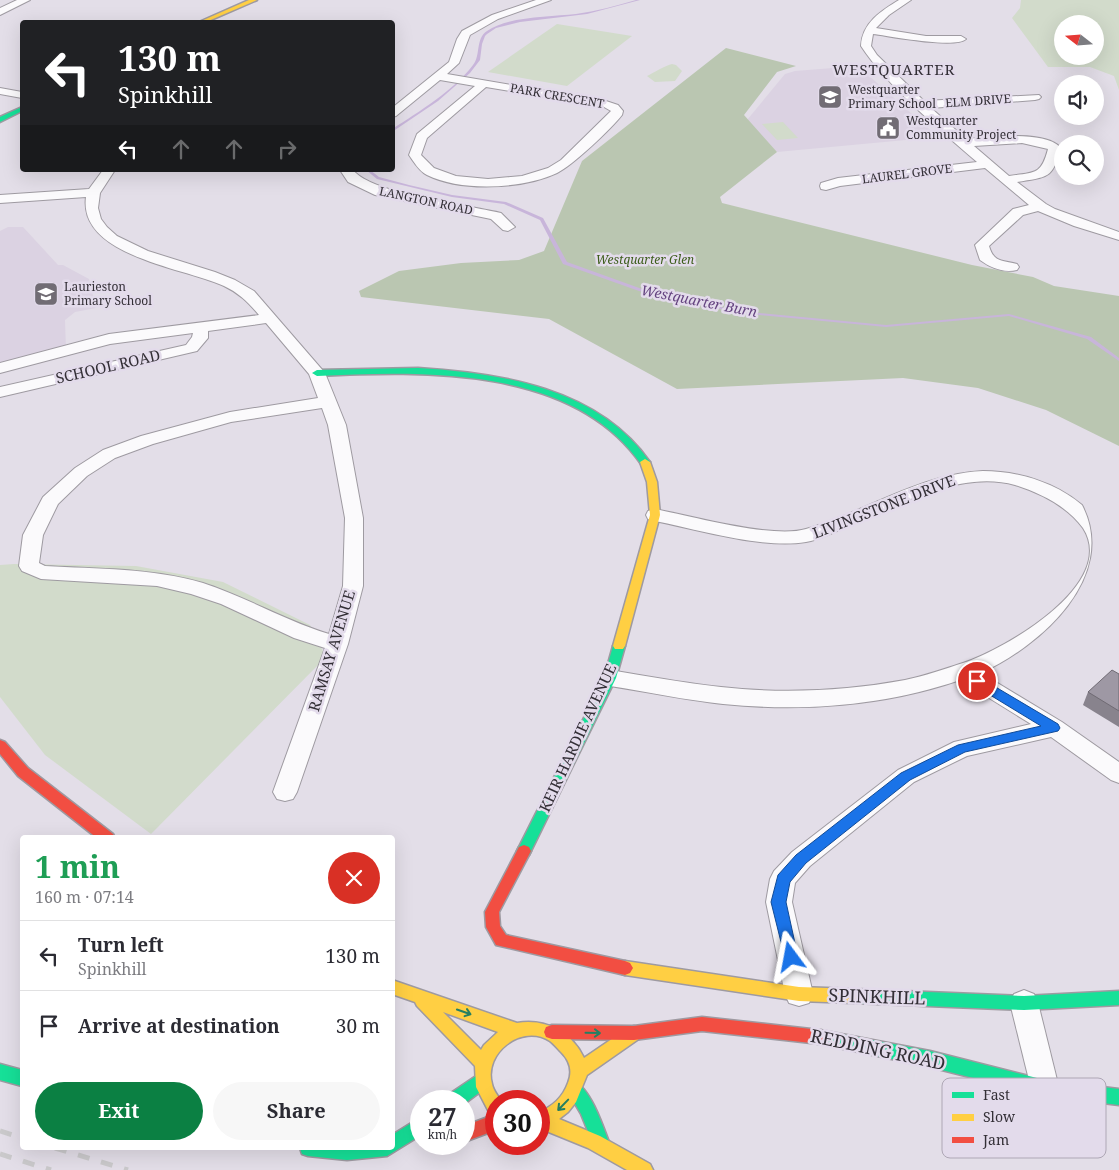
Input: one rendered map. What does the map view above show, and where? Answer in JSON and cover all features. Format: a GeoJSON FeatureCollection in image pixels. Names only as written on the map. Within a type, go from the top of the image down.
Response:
{"type":"FeatureCollection","features":[{"type":"Feature","properties":{"kind":"street"},"geometry":{"type":"LineString","coordinates":[[0,12],[26,0]]}},
{"type":"Feature","properties":{"kind":"street"},"geometry":{"type":"LineString","coordinates":[[209,20],[254,0]]}},
{"type":"Feature","properties":{"kind":"street"},"geometry":{"type":"LineString","coordinates":[[395,112],[454,63],[466,33],[495,17],[546,0]]}},
{"type":"Feature","properties":{"kind":"street"},"geometry":{"type":"LineString","coordinates":[[906,0],[885,14],[869,30],[866,45],[870,55],[920,105],[1039,206],[1076,223],[1119,236]]}},
{"type":"Feature","properties":{"kind":"street"},"geometry":{"type":"LineString","coordinates":[[869,30],[926,39],[961,39]]}},
{"type":"Feature","properties":{"kind":"street","name":"PARK CRESCENT"},"geometry":{"type":"LineString","coordinates":[[438,76],[485,83],[606,104],[614,107],[617,111],[616,115],[558,169],[532,178],[489,182],[452,179],[428,171],[415,156],[421,137],[485,83]]}},
{"type":"Feature","properties":{"kind":"street"},"geometry":{"type":"LineString","coordinates":[[0,91],[20,95]]}},
{"type":"Feature","properties":{"kind":"street","name":"ELM DRIVE"},"geometry":{"type":"LineString","coordinates":[[920,105],[1036,97]]}},
{"type":"Feature","properties":{"kind":"street"},"geometry":{"type":"LineString","coordinates":[[0,120],[20,110]]}},
{"type":"Feature","properties":{"kind":"street"},"geometry":{"type":"LineString","coordinates":[[964,143],[1030,140],[1042,141],[1054,147],[1050,166],[1039,175],[1008,180]]}},
{"type":"Feature","properties":{"kind":"street","name":"LAUREL GROVE"},"geometry":{"type":"LineString","coordinates":[[826,186],[838,182],[988,164]]}},
{"type":"Feature","properties":{"kind":"street"},"geometry":{"type":"LineString","coordinates":[[0,198],[93,193],[108,172]]}},
{"type":"Feature","properties":{"kind":"street","name":"LANGTON ROAD"},"geometry":{"type":"LineString","coordinates":[[348,172],[353,179],[364,186],[380,192],[432,195],[496,216],[508,227]]}},
{"type":"Feature","properties":{"kind":"street"},"geometry":{"type":"LineString","coordinates":[[432,195],[452,179]]}},
{"type":"Feature","properties":{"kind":"street","name":"RAMSAY AVENUE"},"geometry":{"type":"LineString","coordinates":[[93,193],[91,208],[94,219],[112,239],[143,254],[230,283],[249,294],[317,373],[339,433],[354,518],[353,586],[337,644],[285,792]]}},
{"type":"Feature","properties":{"kind":"street"},"geometry":{"type":"LineString","coordinates":[[1012,267],[996,264],[985,257],[982,245],[1018,212],[1039,206]]}},
{"type":"Feature","properties":{"kind":"street","name":"SCHOOL ROAD"},"geometry":{"type":"LineString","coordinates":[[0,368],[109,339],[270,318]]}},
{"type":"Feature","properties":{"kind":"street","name":"SCHOOL ROAD"},"geometry":{"type":"LineString","coordinates":[[0,392],[191,348],[200,338],[201,326]]}},
{"type":"Feature","properties":{"kind":"street","name":"KEIR HARDIE AVENUE"},"geometry":{"type":"LineString","coordinates":[[317,373],[395,369],[438,370],[489,375],[534,386],[568,400],[603,420],[630,443],[646,464],[654,489],[655,515],[610,678],[492,912],[493,927],[501,940],[641,972],[799,994]]}},
{"type":"Feature","properties":{"kind":"street"},"geometry":{"type":"LineString","coordinates":[[328,402],[230,417],[147,440],[109,454],[81,472],[50,501],[33,534],[29,566],[41,572],[157,579],[195,588],[228,599],[301,633],[337,644]]}},
{"type":"Feature","properties":{"kind":"street","name":"LIVINGSTONE DRIVE"},"geometry":{"type":"LineString","coordinates":[[610,678],[736,697],[788,698],[837,696],[881,692],[920,684],[1002,655],[1035,636],[1076,604],[1091,584],[1100,565],[1102,549],[1096,530],[1084,514],[1066,501],[1047,491],[1008,478],[966,476],[943,481],[821,532],[798,537],[773,538],[655,515]]}},
{"type":"Feature","properties":{"kind":"street"},"geometry":{"type":"LineString","coordinates":[[961,671],[1054,728],[1119,774]]}},
{"type":"Feature","properties":{"kind":"street"},"geometry":{"type":"LineString","coordinates":[[799,994],[779,902],[783,879],[801,859],[906,776],[962,748],[1054,728]]}},
{"type":"Feature","properties":{"kind":"street"},"geometry":{"type":"LineString","coordinates":[[0,745],[23,772],[104,835]]}},
{"type":"Feature","properties":{"kind":"street"},"geometry":{"type":"LineString","coordinates":[[395,988],[515,1030]]}},
{"type":"Feature","properties":{"kind":"street","name":"SPINKHILL"},"geometry":{"type":"LineString","coordinates":[[799,994],[1024,1003],[1119,998]]}},
{"type":"Feature","properties":{"kind":"street"},"geometry":{"type":"LineString","coordinates":[[417,997],[483,1063]]}},
{"type":"Feature","properties":{"kind":"street"},"geometry":{"type":"LineString","coordinates":[[1024,1003],[1043,1078]]}},
{"type":"Feature","properties":{"kind":"street","name":"REDDING ROAD"},"geometry":{"type":"LineString","coordinates":[[515,1030],[529,1027],[552,1032],[634,1033],[702,1024],[811,1035],[930,1059],[1005,1078]]}},
{"type":"Feature","properties":{"kind":"street"},"geometry":{"type":"LineString","coordinates":[[485,1092],[482,1080],[483,1063],[493,1045],[506,1034],[515,1030]]}},
{"type":"Feature","properties":{"kind":"street"},"geometry":{"type":"LineString","coordinates":[[550,1116],[564,1107],[576,1090],[579,1071],[572,1050],[564,1040],[552,1032]]}},
{"type":"Feature","properties":{"kind":"street","name":"REDDING ROAD"},"geometry":{"type":"LineString","coordinates":[[579,1071],[634,1033]]}},
{"type":"Feature","properties":{"kind":"street"},"geometry":{"type":"LineString","coordinates":[[0,1072],[20,1077]]}},
{"type":"Feature","properties":{"kind":"street"},"geometry":{"type":"LineString","coordinates":[[469,1090],[482,1080]]}},
{"type":"Feature","properties":{"kind":"street"},"geometry":{"type":"LineString","coordinates":[[576,1090],[588,1109],[602,1145]]}},
{"type":"Feature","properties":{"kind":"street","name":"REDDING ROAD"},"geometry":{"type":"LineString","coordinates":[[1106,1095],[1119,1097]]}},
{"type":"Feature","properties":{"kind":"street"},"geometry":{"type":"LineString","coordinates":[[550,1123],[572,1130],[644,1170]]}},
{"type":"Feature","properties":{"kind":"street"},"geometry":{"type":"LineString","coordinates":[[395,1144],[410,1133]]}},
{"type":"Feature","properties":{"kind":"street"},"geometry":{"type":"LineString","coordinates":[[395,1146],[410,1145]]}},
{"type":"Feature","properties":{"kind":"street"},"geometry":{"type":"LineString","coordinates":[[328,1150],[347,1152],[367,1150]]}},
{"type":"Feature","properties":{"kind":"shaded area","name":"Westquarter Primary School"},"geometry":{"type":"Polygon","coordinates":[[[858,66],[938,137],[777,152],[747,120],[785,74],[795,71],[858,66]]]}},
{"type":"Feature","properties":{"kind":"shaded area","name":"Laurieston Primary School"},"geometry":{"type":"Polygon","coordinates":[[[8,227],[23,227],[58,265],[63,265],[89,279],[96,308],[75,312],[65,320],[66,350],[0,368],[0,231],[8,227]]]}},
{"type":"Feature","properties":{"kind":"green space"},"geometry":{"type":"Polygon","coordinates":[[[1021,0],[1119,0],[1119,90],[1114,76],[1090,67],[1048,67],[1012,18],[1020,8],[1021,0]]]}},
{"type":"Feature","properties":{"kind":"green space"},"geometry":{"type":"Polygon","coordinates":[[[557,24],[632,36],[567,86],[488,72],[557,24]]]}},
{"type":"Feature","properties":{"kind":"green space","name":"Westquarter Glen"},"geometry":{"type":"Polygon","coordinates":[[[726,48],[796,66],[777,72],[744,115],[777,152],[720,197],[722,203],[972,265],[1033,277],[1054,286],[1119,296],[1119,446],[1046,410],[978,388],[903,378],[677,389],[549,319],[361,297],[359,291],[399,271],[461,263],[519,260],[544,251],[582,161],[726,48]]]}},
{"type":"Feature","properties":{"kind":"green space"},"geometry":{"type":"Polygon","coordinates":[[[672,64],[682,71],[675,81],[655,82],[647,76],[663,67],[672,64]]]}},
{"type":"Feature","properties":{"kind":"green space"},"geometry":{"type":"Polygon","coordinates":[[[783,122],[798,138],[777,140],[762,124],[783,122]]]}},
{"type":"Feature","properties":{"kind":"green space"},"geometry":{"type":"Polygon","coordinates":[[[0,565],[136,566],[223,582],[310,625],[326,657],[151,834],[45,755],[0,697],[0,565]]]}},
{"type":"Feature","properties":{"kind":"building"},"geometry":{"type":"Polygon","coordinates":[[[1112,670],[1119,674],[1119,711],[1088,692],[1112,670]]]}},
{"type":"Feature","properties":{"kind":"waterway","name":"Westquarter Burn"},"geometry":{"type":"LineString","coordinates":[[395,129],[437,100],[469,72],[478,60],[483,36],[495,28],[520,21],[587,13],[639,0]]}},
{"type":"Feature","properties":{"kind":"waterway","name":"Westquarter Burn"},"geometry":{"type":"LineString","coordinates":[[370,172],[378,178],[408,186],[452,196],[505,203],[542,219],[565,263],[641,290],[738,312],[886,326],[1009,315],[1089,338],[1119,360]]}},
{"type":"Feature","properties":{"kind":"railway"},"geometry":{"type":"LineString","coordinates":[[0,1131],[20,1137]]}},
{"type":"Feature","properties":{"kind":"railway"},"geometry":{"type":"LineString","coordinates":[[62,1150],[128,1170]]}},
{"type":"Feature","properties":{"kind":"railway"},"geometry":{"type":"LineString","coordinates":[[0,1154],[51,1170]]}},
{"type":"Feature","properties":{"kind":"traffic: fast"},"geometry":{"type":"LineString","coordinates":[[0,120],[20,110]]}},
{"type":"Feature","properties":{"kind":"traffic: fast"},"geometry":{"type":"LineString","coordinates":[[317,373],[418,371],[451,373],[516,383],[548,393],[579,406],[598,417],[616,429],[645,462]]}},
{"type":"Feature","properties":{"kind":"traffic: fast"},"geometry":{"type":"LineString","coordinates":[[524,851],[610,678],[619,646]]}},
{"type":"Feature","properties":{"kind":"traffic: fast"},"geometry":{"type":"LineString","coordinates":[[854,996],[1024,1003],[1119,998]]}},
{"type":"Feature","properties":{"kind":"traffic: fast"},"geometry":{"type":"LineString","coordinates":[[820,1037],[930,1059],[1005,1078]]}},
{"type":"Feature","properties":{"kind":"traffic: fast"},"geometry":{"type":"LineString","coordinates":[[0,1072],[20,1077]]}},
{"type":"Feature","properties":{"kind":"traffic: fast"},"geometry":{"type":"LineString","coordinates":[[469,1090],[482,1080]]}},
{"type":"Feature","properties":{"kind":"traffic: fast"},"geometry":{"type":"LineString","coordinates":[[575,1090],[587,1109],[602,1145]]}},
{"type":"Feature","properties":{"kind":"traffic: fast"},"geometry":{"type":"LineString","coordinates":[[1106,1095],[1119,1097]]}},
{"type":"Feature","properties":{"kind":"traffic: fast"},"geometry":{"type":"LineString","coordinates":[[395,1143],[410,1133]]}},
{"type":"Feature","properties":{"kind":"traffic: fast"},"geometry":{"type":"LineString","coordinates":[[328,1150],[347,1152],[367,1150]]}},
{"type":"Feature","properties":{"kind":"traffic: slow"},"geometry":{"type":"LineString","coordinates":[[207,20],[254,0]]}},
{"type":"Feature","properties":{"kind":"traffic: slow"},"geometry":{"type":"LineString","coordinates":[[619,646],[655,515],[652,482],[645,462]]}},
{"type":"Feature","properties":{"kind":"traffic: slow"},"geometry":{"type":"LineString","coordinates":[[625,968],[799,994],[854,996]]}},
{"type":"Feature","properties":{"kind":"traffic: slow"},"geometry":{"type":"LineString","coordinates":[[395,988],[515,1030]]}},
{"type":"Feature","properties":{"kind":"traffic: slow"},"geometry":{"type":"LineString","coordinates":[[422,1001],[483,1063]]}},
{"type":"Feature","properties":{"kind":"traffic: slow"},"geometry":{"type":"LineString","coordinates":[[486,1090],[482,1067],[489,1050],[502,1038],[519,1030],[538,1029],[556,1036],[572,1052],[578,1064],[578,1080],[567,1102],[550,1115]]}},
{"type":"Feature","properties":{"kind":"traffic: slow"},"geometry":{"type":"LineString","coordinates":[[579,1071],[634,1033]]}},
{"type":"Feature","properties":{"kind":"traffic: slow"},"geometry":{"type":"LineString","coordinates":[[550,1124],[594,1142],[644,1170]]}},
{"type":"Feature","properties":{"kind":"traffic: jam"},"geometry":{"type":"LineString","coordinates":[[0,745],[23,772],[104,835]]}},
{"type":"Feature","properties":{"kind":"traffic: jam"},"geometry":{"type":"LineString","coordinates":[[524,851],[492,912],[493,927],[501,940],[625,968]]}},
{"type":"Feature","properties":{"kind":"traffic: jam"},"geometry":{"type":"LineString","coordinates":[[552,1032],[634,1033],[702,1024],[820,1037]]}},
{"type":"Feature","properties":{"kind":"traffic: jam"},"geometry":{"type":"LineString","coordinates":[[475,1130],[485,1126]]}},
{"type":"Feature","properties":{"kind":"place","name":"Westquarter Primary School"},"geometry":{"type":"Point","coordinates":[830,97]}},
{"type":"Feature","properties":{"kind":"place","name":"Westquarter Community Project"},"geometry":{"type":"Point","coordinates":[888,128]}},
{"type":"Feature","properties":{"kind":"place","name":"Laurieston Primary School"},"geometry":{"type":"Point","coordinates":[46,294]}},
{"type":"Feature","properties":{"kind":"district","name":"WESTQUARTER"},"geometry":{"type":"Point","coordinates":[894,70]}},
{"type":"Feature","properties":{"kind":"route"},"geometry":{"type":"LineString","coordinates":[[791,957],[779,902],[783,879],[801,859],[906,776],[962,748],[1054,728],[977,681]]}}]}
